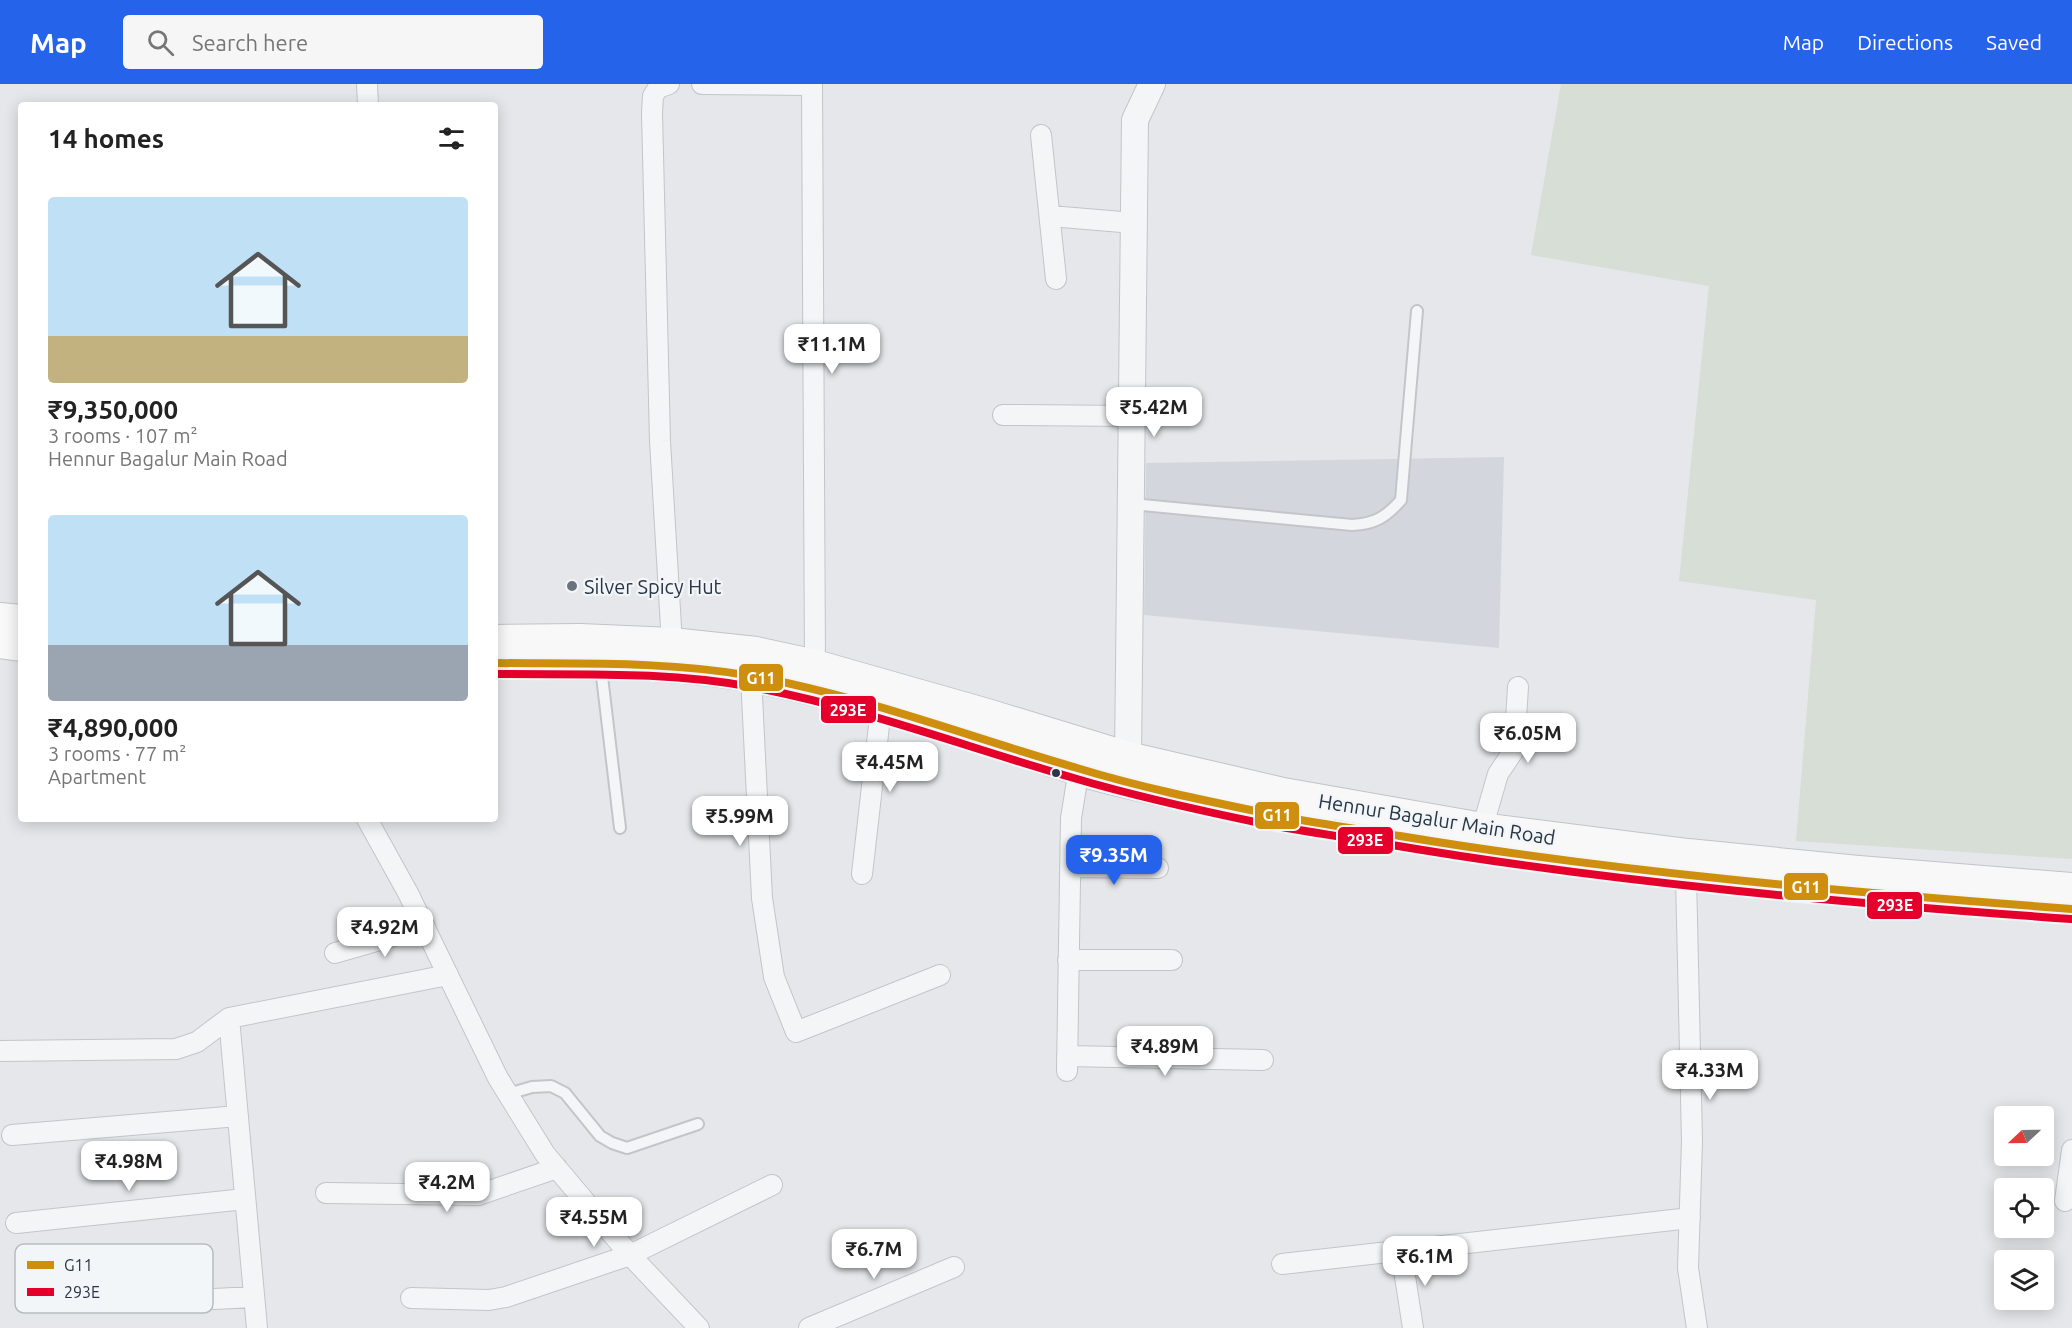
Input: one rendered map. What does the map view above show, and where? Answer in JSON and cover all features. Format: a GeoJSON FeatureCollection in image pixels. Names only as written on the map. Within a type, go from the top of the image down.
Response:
{"type":"FeatureCollection","features":[{"type":"Feature","properties":{"kind":"main road"},"geometry":{"type":"LineString","coordinates":[[0,618],[18,621]]}},
{"type":"Feature","properties":{"kind":"main road","name":"Hennur Bagalur Main Road"},"geometry":{"type":"LineString","coordinates":[[498,640],[580,640],[672,644],[754,665],[811,689],[881,708],[1079,769],[1125,769],[1283,794],[1687,866],[1855,893],[2072,909]]}},
{"type":"Feature","properties":{"kind":"main road"},"geometry":{"type":"LineString","coordinates":[[0,642],[18,645]]}},
{"type":"Feature","properties":{"kind":"main road","name":"Hennur Bagalur Main Road"},"geometry":{"type":"LineString","coordinates":[[498,663],[815,666],[987,715],[1125,769],[1269,814],[1477,849],[1687,866],[1858,872],[2072,889]]}},
{"type":"Feature","properties":{"kind":"street"},"geometry":{"type":"LineString","coordinates":[[367,84],[368,102]]}},
{"type":"Feature","properties":{"kind":"street"},"geometry":{"type":"LineString","coordinates":[[669,84],[658,88],[653,96],[652,113],[660,441],[672,644]]}},
{"type":"Feature","properties":{"kind":"street"},"geometry":{"type":"LineString","coordinates":[[702,84],[812,85],[815,666]]}},
{"type":"Feature","properties":{"kind":"street"},"geometry":{"type":"LineString","coordinates":[[1125,769],[1131,504],[1135,120],[1152,84]]}},
{"type":"Feature","properties":{"kind":"street"},"geometry":{"type":"LineString","coordinates":[[1041,135],[1056,279]]}},
{"type":"Feature","properties":{"kind":"street"},"geometry":{"type":"LineString","coordinates":[[1050,216],[1134,223]]}},
{"type":"Feature","properties":{"kind":"street"},"geometry":{"type":"LineString","coordinates":[[1003,415],[1132,416]]}},
{"type":"Feature","properties":{"kind":"street"},"geometry":{"type":"LineString","coordinates":[[754,665],[762,898],[774,977],[796,1032],[940,975]]}},
{"type":"Feature","properties":{"kind":"street"},"geometry":{"type":"LineString","coordinates":[[1482,829],[1498,774],[1515,750],[1518,687]]}},
{"type":"Feature","properties":{"kind":"street"},"geometry":{"type":"LineString","coordinates":[[862,874],[881,708]]}},
{"type":"Feature","properties":{"kind":"street"},"geometry":{"type":"LineString","coordinates":[[1079,769],[1071,818],[1067,1064],[1263,1060]]}},
{"type":"Feature","properties":{"kind":"street"},"geometry":{"type":"LineString","coordinates":[[370,822],[425,927],[498,1078],[545,1154],[630,1255],[699,1328]]}},
{"type":"Feature","properties":{"kind":"street"},"geometry":{"type":"LineString","coordinates":[[1687,866],[1692,1141],[1688,1268],[1697,1328]]}},
{"type":"Feature","properties":{"kind":"street"},"geometry":{"type":"LineString","coordinates":[[1070,867],[1158,868]]}},
{"type":"Feature","properties":{"kind":"street"},"geometry":{"type":"LineString","coordinates":[[335,953],[425,927]]}},
{"type":"Feature","properties":{"kind":"street"},"geometry":{"type":"LineString","coordinates":[[1068,960],[1172,960]]}},
{"type":"Feature","properties":{"kind":"street"},"geometry":{"type":"LineString","coordinates":[[0,1051],[176,1049],[197,1042],[229,1018],[448,975]]}},
{"type":"Feature","properties":{"kind":"street"},"geometry":{"type":"LineString","coordinates":[[229,1018],[257,1328]]}},
{"type":"Feature","properties":{"kind":"street"},"geometry":{"type":"LineString","coordinates":[[12,1135],[238,1116]]}},
{"type":"Feature","properties":{"kind":"street"},"geometry":{"type":"LineString","coordinates":[[2065,1201],[2072,1150]]}},
{"type":"Feature","properties":{"kind":"street"},"geometry":{"type":"LineString","coordinates":[[326,1193],[478,1195],[557,1168]]}},
{"type":"Feature","properties":{"kind":"street"},"geometry":{"type":"LineString","coordinates":[[411,1298],[489,1300],[506,1298],[630,1255],[772,1185]]}},
{"type":"Feature","properties":{"kind":"street"},"geometry":{"type":"LineString","coordinates":[[16,1223],[245,1199]]}},
{"type":"Feature","properties":{"kind":"street"},"geometry":{"type":"LineString","coordinates":[[1282,1264],[1690,1218]]}},
{"type":"Feature","properties":{"kind":"street"},"geometry":{"type":"LineString","coordinates":[[1401,1251],[1413,1328]]}},
{"type":"Feature","properties":{"kind":"street"},"geometry":{"type":"LineString","coordinates":[[809,1328],[954,1268]]}},
{"type":"Feature","properties":{"kind":"street"},"geometry":{"type":"LineString","coordinates":[[213,1299],[254,1297]]}},
{"type":"Feature","properties":{"kind":"lane"},"geometry":{"type":"LineString","coordinates":[[1131,504],[1352,525],[1369,524],[1390,512],[1401,500],[1418,311]]}},
{"type":"Feature","properties":{"kind":"lane"},"geometry":{"type":"LineString","coordinates":[[601,663],[620,828]]}},
{"type":"Feature","properties":{"kind":"lane"},"geometry":{"type":"LineString","coordinates":[[508,1094],[532,1087],[551,1086],[565,1093],[600,1136],[627,1148],[698,1124]]}},
{"type":"Feature","properties":{"kind":"shaded area"},"geometry":{"type":"Polygon","coordinates":[[[1561,84],[2072,84],[2072,859],[1796,841],[1816,600],[1679,581],[1709,286],[1531,255],[1561,84]]]}},
{"type":"Feature","properties":{"kind":"shaded area"},"geometry":{"type":"Polygon","coordinates":[[[1504,457],[1499,648],[1144,615],[1146,463],[1504,457]]]}},
{"type":"Feature","properties":{"kind":"transit line","name":"G11"},"geometry":{"type":"LineString","coordinates":[[498,663],[656,666],[752,676],[834,694],[1077,768],[1171,793],[1299,820],[1484,849],[1735,880],[2072,909]]}},
{"type":"Feature","properties":{"kind":"transit line","name":"293E"},"geometry":{"type":"LineString","coordinates":[[498,674],[656,676],[752,687],[875,717],[1123,792],[1281,827],[1476,858],[1731,890],[2071,919]]}},
{"type":"Feature","properties":{"kind":"place","name":"Silver Spicy Hut"},"geometry":{"type":"Point","coordinates":[572,586]}}]}
